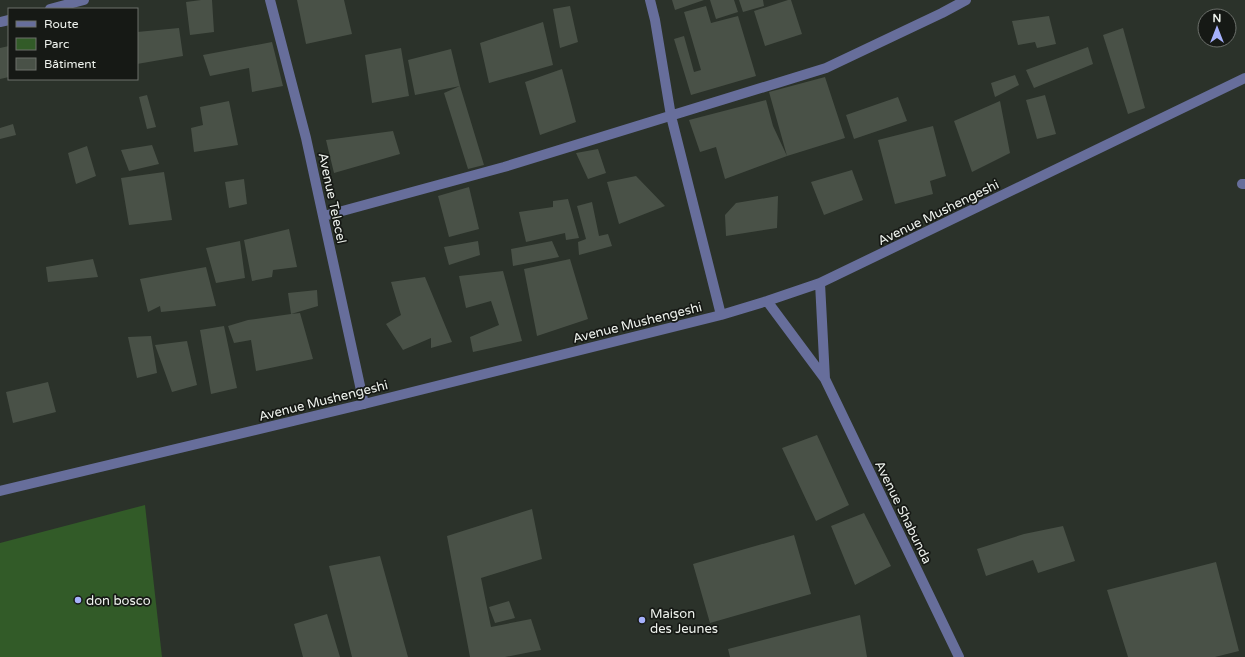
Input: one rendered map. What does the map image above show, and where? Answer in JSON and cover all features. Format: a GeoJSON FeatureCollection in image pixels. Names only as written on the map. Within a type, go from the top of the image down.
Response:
{"type":"FeatureCollection","features":[{"type":"Feature","properties":{"kind":"street"},"geometry":{"type":"LineString","coordinates":[[54,8],[84,0]]}},
{"type":"Feature","properties":{"kind":"street","name":"Avenue Telecel"},"geometry":{"type":"LineString","coordinates":[[270,0],[306,138],[364,404]]}},
{"type":"Feature","properties":{"kind":"street"},"geometry":{"type":"LineString","coordinates":[[650,0],[655,20],[671,116],[721,315]]}},
{"type":"Feature","properties":{"kind":"street"},"geometry":{"type":"LineString","coordinates":[[324,216],[504,167],[826,68],[942,13],[966,0]]}},
{"type":"Feature","properties":{"kind":"street","name":"Avenue Mushengeshi"},"geometry":{"type":"LineString","coordinates":[[0,491],[364,404],[721,315],[767,302],[820,283],[1245,78]]}},
{"type":"Feature","properties":{"kind":"street"},"geometry":{"type":"LineString","coordinates":[[820,283],[825,379]]}},
{"type":"Feature","properties":{"kind":"street"},"geometry":{"type":"LineString","coordinates":[[767,302],[825,379]]}},
{"type":"Feature","properties":{"kind":"street","name":"Avenue Shabunda"},"geometry":{"type":"LineString","coordinates":[[825,379],[959,657]]}},
{"type":"Feature","properties":{"kind":"green space","name":"don bosco"},"geometry":{"type":"Polygon","coordinates":[[[145,505],[162,657],[0,657],[0,543],[145,505]]]}},
{"type":"Feature","properties":{"kind":"building"},"geometry":{"type":"Polygon","coordinates":[[[212,0],[214,32],[190,35],[186,2],[212,0]]]}},
{"type":"Feature","properties":{"kind":"building"},"geometry":{"type":"Polygon","coordinates":[[[297,0],[344,0],[352,34],[306,44],[297,0]]]}},
{"type":"Feature","properties":{"kind":"building"},"geometry":{"type":"Polygon","coordinates":[[[672,0],[704,0],[675,10],[672,0]]]}},
{"type":"Feature","properties":{"kind":"building"},"geometry":{"type":"Polygon","coordinates":[[[710,0],[734,0],[738,12],[716,19],[710,0]]]}},
{"type":"Feature","properties":{"kind":"building"},"geometry":{"type":"Polygon","coordinates":[[[739,0],[763,0],[764,6],[743,12],[739,0]]]}},
{"type":"Feature","properties":{"kind":"building"},"geometry":{"type":"Polygon","coordinates":[[[791,0],[802,34],[765,46],[754,11],[791,0]]]}},
{"type":"Feature","properties":{"kind":"building"},"geometry":{"type":"Polygon","coordinates":[[[570,6],[578,42],[560,48],[553,9],[570,6]]]}},
{"type":"Feature","properties":{"kind":"building"},"geometry":{"type":"Polygon","coordinates":[[[706,6],[711,23],[738,16],[756,76],[691,95],[674,39],[684,36],[694,72],[701,70],[684,12],[706,6]]]}},
{"type":"Feature","properties":{"kind":"building"},"geometry":{"type":"Polygon","coordinates":[[[1049,16],[1056,44],[1037,48],[1035,42],[1018,45],[1012,21],[1049,16]]]}},
{"type":"Feature","properties":{"kind":"building"},"geometry":{"type":"Polygon","coordinates":[[[543,22],[553,65],[489,83],[480,43],[543,22]]]}},
{"type":"Feature","properties":{"kind":"building"},"geometry":{"type":"Polygon","coordinates":[[[179,28],[183,56],[138,64],[138,32],[179,28]]]}},
{"type":"Feature","properties":{"kind":"building"},"geometry":{"type":"Polygon","coordinates":[[[1123,28],[1145,108],[1128,114],[1103,35],[1123,28]]]}},
{"type":"Feature","properties":{"kind":"building"},"geometry":{"type":"Polygon","coordinates":[[[272,42],[283,86],[252,92],[249,68],[210,76],[203,55],[272,42]]]}},
{"type":"Feature","properties":{"kind":"building"},"geometry":{"type":"Polygon","coordinates":[[[8,46],[8,77],[0,79],[0,48],[8,46]]]}},
{"type":"Feature","properties":{"kind":"building"},"geometry":{"type":"Polygon","coordinates":[[[1088,47],[1093,64],[1034,88],[1026,70],[1088,47]]]}},
{"type":"Feature","properties":{"kind":"building"},"geometry":{"type":"Polygon","coordinates":[[[401,48],[409,96],[372,103],[365,55],[401,48]]]}},
{"type":"Feature","properties":{"kind":"building"},"geometry":{"type":"Polygon","coordinates":[[[451,49],[460,86],[415,95],[408,60],[451,49]]]}},
{"type":"Feature","properties":{"kind":"building"},"geometry":{"type":"Polygon","coordinates":[[[562,69],[576,122],[540,135],[525,82],[562,69]]]}},
{"type":"Feature","properties":{"kind":"building"},"geometry":{"type":"Polygon","coordinates":[[[1015,75],[1019,85],[995,97],[991,83],[1015,75]]]}},
{"type":"Feature","properties":{"kind":"building"},"geometry":{"type":"Polygon","coordinates":[[[825,77],[845,138],[787,156],[769,92],[825,77]]]}},
{"type":"Feature","properties":{"kind":"building"},"geometry":{"type":"Polygon","coordinates":[[[460,86],[484,165],[468,169],[444,93],[460,86]]]}},
{"type":"Feature","properties":{"kind":"building"},"geometry":{"type":"Polygon","coordinates":[[[147,95],[156,127],[147,129],[139,97],[147,95]]]}},
{"type":"Feature","properties":{"kind":"building"},"geometry":{"type":"Polygon","coordinates":[[[1045,95],[1056,134],[1037,139],[1026,100],[1045,95]]]}},
{"type":"Feature","properties":{"kind":"building"},"geometry":{"type":"Polygon","coordinates":[[[898,97],[907,121],[854,139],[846,115],[898,97]]]}},
{"type":"Feature","properties":{"kind":"building"},"geometry":{"type":"Polygon","coordinates":[[[766,100],[773,126],[787,156],[725,179],[716,147],[700,152],[689,120],[766,100]]]}},
{"type":"Feature","properties":{"kind":"building"},"geometry":{"type":"Polygon","coordinates":[[[229,101],[238,145],[194,152],[191,128],[203,125],[200,107],[229,101]]]}},
{"type":"Feature","properties":{"kind":"building"},"geometry":{"type":"Polygon","coordinates":[[[1000,101],[1010,153],[972,172],[954,121],[1000,101]]]}},
{"type":"Feature","properties":{"kind":"building"},"geometry":{"type":"Polygon","coordinates":[[[13,124],[16,135],[0,139],[0,128],[13,124]]]}},
{"type":"Feature","properties":{"kind":"building"},"geometry":{"type":"Polygon","coordinates":[[[933,126],[946,176],[930,181],[933,194],[895,204],[878,140],[933,126]]]}},
{"type":"Feature","properties":{"kind":"building"},"geometry":{"type":"Polygon","coordinates":[[[393,131],[400,154],[334,173],[326,140],[393,131]]]}},
{"type":"Feature","properties":{"kind":"building"},"geometry":{"type":"Polygon","coordinates":[[[152,145],[159,164],[129,171],[121,150],[152,145]]]}},
{"type":"Feature","properties":{"kind":"building"},"geometry":{"type":"Polygon","coordinates":[[[87,146],[96,176],[76,184],[68,153],[87,146]]]}},
{"type":"Feature","properties":{"kind":"building"},"geometry":{"type":"Polygon","coordinates":[[[598,149],[606,173],[588,179],[576,153],[598,149]]]}},
{"type":"Feature","properties":{"kind":"building"},"geometry":{"type":"Polygon","coordinates":[[[852,170],[863,200],[824,215],[811,182],[852,170]]]}},
{"type":"Feature","properties":{"kind":"building"},"geometry":{"type":"Polygon","coordinates":[[[164,172],[172,220],[129,225],[121,178],[164,172]]]}},
{"type":"Feature","properties":{"kind":"building"},"geometry":{"type":"Polygon","coordinates":[[[636,176],[665,206],[619,224],[607,182],[636,176]]]}},
{"type":"Feature","properties":{"kind":"building"},"geometry":{"type":"Polygon","coordinates":[[[244,179],[247,204],[229,208],[225,182],[244,179]]]}},
{"type":"Feature","properties":{"kind":"building"},"geometry":{"type":"Polygon","coordinates":[[[469,187],[479,229],[449,237],[438,196],[469,187]]]}},
{"type":"Feature","properties":{"kind":"building"},"geometry":{"type":"Polygon","coordinates":[[[778,196],[777,228],[726,236],[725,215],[736,203],[778,196]]]}},
{"type":"Feature","properties":{"kind":"building"},"geometry":{"type":"Polygon","coordinates":[[[568,199],[579,238],[566,240],[565,233],[526,242],[519,212],[553,207],[553,201],[568,199]]]}},
{"type":"Feature","properties":{"kind":"building"},"geometry":{"type":"Polygon","coordinates":[[[592,202],[599,236],[608,234],[612,246],[579,255],[578,242],[586,239],[577,206],[592,202]]]}},
{"type":"Feature","properties":{"kind":"building"},"geometry":{"type":"Polygon","coordinates":[[[289,229],[297,267],[273,270],[272,277],[252,281],[244,240],[289,229]]]}},
{"type":"Feature","properties":{"kind":"building"},"geometry":{"type":"Polygon","coordinates":[[[240,241],[245,278],[216,283],[206,248],[240,241]]]}},
{"type":"Feature","properties":{"kind":"building"},"geometry":{"type":"Polygon","coordinates":[[[478,241],[480,255],[449,265],[444,247],[478,241]]]}},
{"type":"Feature","properties":{"kind":"building"},"geometry":{"type":"Polygon","coordinates":[[[552,241],[559,257],[513,266],[511,249],[552,241]]]}},
{"type":"Feature","properties":{"kind":"building"},"geometry":{"type":"Polygon","coordinates":[[[93,259],[98,277],[48,282],[46,267],[93,259]]]}},
{"type":"Feature","properties":{"kind":"building"},"geometry":{"type":"Polygon","coordinates":[[[570,259],[588,319],[537,336],[524,269],[570,259]]]}},
{"type":"Feature","properties":{"kind":"building"},"geometry":{"type":"Polygon","coordinates":[[[206,267],[216,306],[161,312],[160,306],[148,312],[140,279],[206,267]]]}},
{"type":"Feature","properties":{"kind":"building"},"geometry":{"type":"Polygon","coordinates":[[[503,271],[522,341],[473,352],[470,337],[499,325],[491,301],[466,308],[459,276],[503,271]]]}},
{"type":"Feature","properties":{"kind":"building"},"geometry":{"type":"Polygon","coordinates":[[[425,277],[452,342],[431,348],[431,338],[403,350],[386,324],[401,315],[391,282],[425,277]]]}},
{"type":"Feature","properties":{"kind":"building"},"geometry":{"type":"Polygon","coordinates":[[[317,290],[318,306],[291,314],[288,293],[317,290]]]}},
{"type":"Feature","properties":{"kind":"building"},"geometry":{"type":"Polygon","coordinates":[[[300,313],[313,359],[256,371],[251,340],[234,343],[228,326],[248,320],[300,313]]]}},
{"type":"Feature","properties":{"kind":"building"},"geometry":{"type":"Polygon","coordinates":[[[224,326],[237,388],[211,394],[200,330],[224,326]]]}},
{"type":"Feature","properties":{"kind":"building"},"geometry":{"type":"Polygon","coordinates":[[[151,336],[157,373],[137,378],[128,337],[151,336]]]}},
{"type":"Feature","properties":{"kind":"building"},"geometry":{"type":"Polygon","coordinates":[[[187,341],[197,385],[172,392],[155,345],[187,341]]]}},
{"type":"Feature","properties":{"kind":"building"},"geometry":{"type":"Polygon","coordinates":[[[48,382],[56,412],[13,423],[6,392],[48,382]]]}},
{"type":"Feature","properties":{"kind":"building"},"geometry":{"type":"Polygon","coordinates":[[[817,435],[849,505],[816,521],[782,448],[817,435]]]}},
{"type":"Feature","properties":{"kind":"building"},"geometry":{"type":"Polygon","coordinates":[[[532,509],[542,559],[481,578],[491,627],[531,619],[541,650],[505,657],[470,657],[447,536],[532,509]]]}},
{"type":"Feature","properties":{"kind":"building"},"geometry":{"type":"Polygon","coordinates":[[[864,513],[891,566],[855,585],[831,526],[864,513]]]}},
{"type":"Feature","properties":{"kind":"building"},"geometry":{"type":"Polygon","coordinates":[[[1063,526],[1075,561],[1038,573],[1033,560],[986,576],[977,549],[1024,534],[1063,526]]]}},
{"type":"Feature","properties":{"kind":"building"},"geometry":{"type":"Polygon","coordinates":[[[794,535],[811,594],[710,623],[693,564],[794,535]]]}},
{"type":"Feature","properties":{"kind":"building"},"geometry":{"type":"Polygon","coordinates":[[[380,556],[408,657],[352,657],[329,566],[380,556]]]}},
{"type":"Feature","properties":{"kind":"building"},"geometry":{"type":"Polygon","coordinates":[[[1216,562],[1239,651],[1215,657],[1128,657],[1107,590],[1216,562]]]}},
{"type":"Feature","properties":{"kind":"building"},"geometry":{"type":"Polygon","coordinates":[[[509,601],[515,618],[495,623],[489,607],[509,601]]]}},
{"type":"Feature","properties":{"kind":"building"},"geometry":{"type":"Polygon","coordinates":[[[327,614],[340,657],[303,657],[294,624],[327,614]]]}},
{"type":"Feature","properties":{"kind":"building"},"geometry":{"type":"Polygon","coordinates":[[[860,615],[867,657],[730,657],[728,649],[860,615]]]}},
{"type":"Feature","properties":{"kind":"place","name":"don bosco"},"geometry":{"type":"Point","coordinates":[78,600]}},
{"type":"Feature","properties":{"kind":"place","name":"Maison des Jeunes"},"geometry":{"type":"Point","coordinates":[642,620]}}]}
